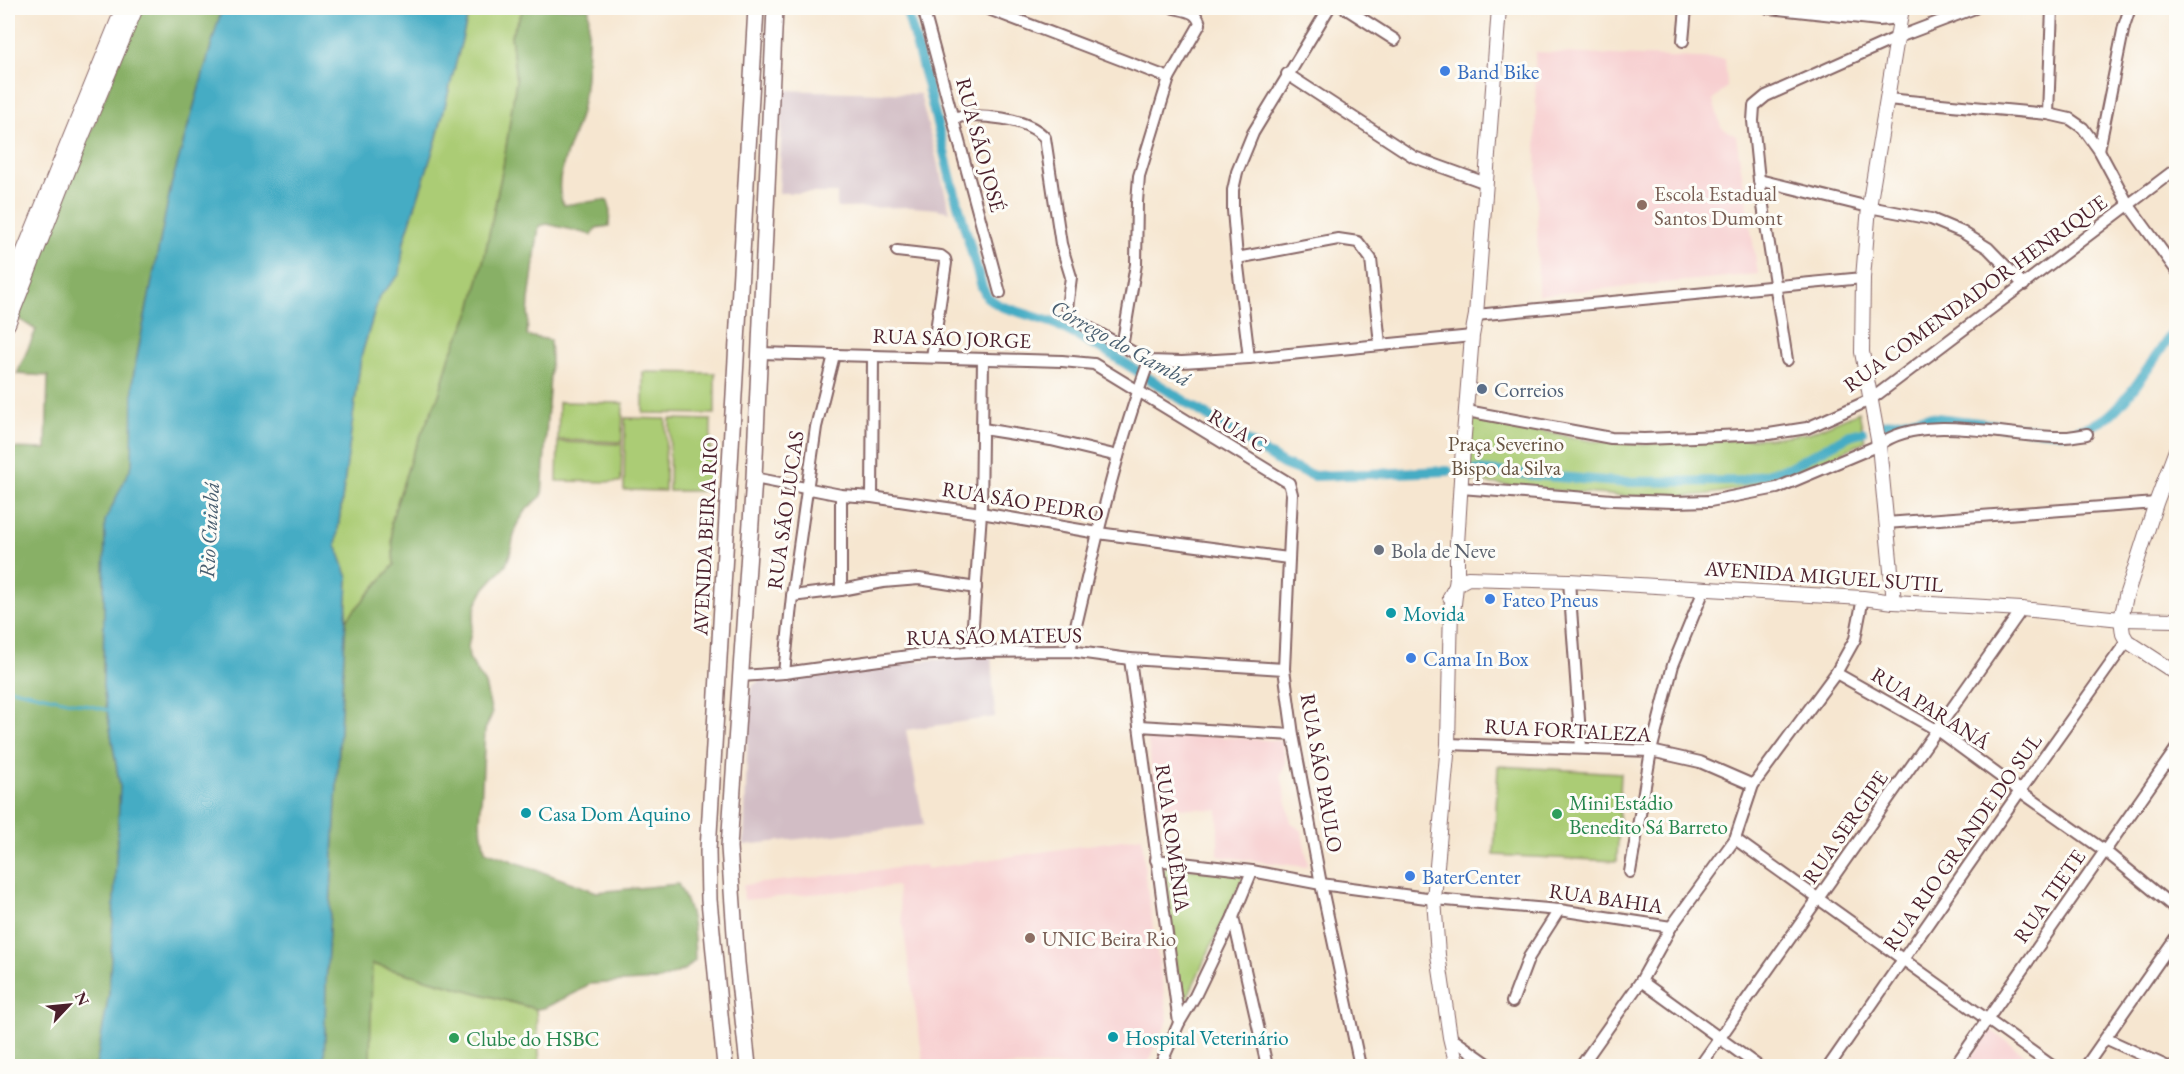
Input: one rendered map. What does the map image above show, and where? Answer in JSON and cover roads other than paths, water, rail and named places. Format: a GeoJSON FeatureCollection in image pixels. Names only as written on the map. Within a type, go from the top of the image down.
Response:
{"type":"FeatureCollection","features":[{"type":"Feature","properties":{"kind":"main road"},"geometry":{"type":"LineString","coordinates":[[8,290],[123,8]]}},
{"type":"Feature","properties":{"kind":"main road"},"geometry":{"type":"LineString","coordinates":[[8,324],[136,8]]}},
{"type":"Feature","properties":{"kind":"main road","name":"AVENIDA BEIRA RIO"},"geometry":{"type":"LineString","coordinates":[[724,1059],[709,900],[708,851],[756,8]]}},
{"type":"Feature","properties":{"kind":"main road","name":"AVENIDA BEIRA RIO"},"geometry":{"type":"LineString","coordinates":[[747,1061],[729,847],[754,473],[775,8]]}},
{"type":"Feature","properties":{"kind":"main road"},"geometry":{"type":"LineString","coordinates":[[1457,1066],[1450,1037],[1438,955],[1434,899],[1448,744],[1452,613],[1450,597],[1456,556],[1499,8]]}},
{"type":"Feature","properties":{"kind":"main road"},"geometry":{"type":"LineString","coordinates":[[1894,602],[1879,445],[1862,352],[1863,278],[1869,207],[1901,13]]}},
{"type":"Feature","properties":{"kind":"main road"},"geometry":{"type":"LineString","coordinates":[[2125,638],[2121,619],[2126,596],[2176,450]]}},
{"type":"Feature","properties":{"kind":"main road"},"geometry":{"type":"LineString","coordinates":[[729,459],[737,457],[754,473]]}},
{"type":"Feature","properties":{"kind":"main road"},"geometry":{"type":"LineString","coordinates":[[1452,613],[1463,581],[1456,556]]}},
{"type":"Feature","properties":{"kind":"main road","name":"AVENIDA MIGUEL SUTIL"},"geometry":{"type":"LineString","coordinates":[[1463,581],[1569,580],[2022,609],[2121,619],[2176,620]]}},
{"type":"Feature","properties":{"kind":"main road"},"geometry":{"type":"LineString","coordinates":[[1450,597],[1463,581]]}},
{"type":"Feature","properties":{"kind":"main road"},"geometry":{"type":"LineString","coordinates":[[723,611],[728,663],[733,671],[741,676]]}},
{"type":"Feature","properties":{"kind":"main road"},"geometry":{"type":"LineString","coordinates":[[2096,616],[2176,673]]}},
{"type":"Feature","properties":{"kind":"main road"},"geometry":{"type":"LineString","coordinates":[[721,1024],[731,1033],[736,1034],[745,1029]]}},
{"type":"Feature","properties":{"kind":"main road"},"geometry":{"type":"LineString","coordinates":[[724,1059],[726,1048],[735,1046],[747,1061]]}},
{"type":"Feature","properties":{"kind":"street","name":"RUA SÃO JOSÉ"},"geometry":{"type":"LineString","coordinates":[[923,8],[1000,293]]}},
{"type":"Feature","properties":{"kind":"street"},"geometry":{"type":"LineString","coordinates":[[986,8],[1169,78]]}},
{"type":"Feature","properties":{"kind":"street"},"geometry":{"type":"LineString","coordinates":[[1122,347],[1136,264],[1137,202],[1140,176],[1169,78],[1200,24],[1198,16],[1193,12],[1174,8]]}},
{"type":"Feature","properties":{"kind":"street"},"geometry":{"type":"LineString","coordinates":[[1250,358],[1237,258],[1233,190],[1237,172],[1249,141],[1287,74],[1329,8]]}},
{"type":"Feature","properties":{"kind":"street"},"geometry":{"type":"LineString","coordinates":[[1345,8],[1395,40]]}},
{"type":"Feature","properties":{"kind":"street"},"geometry":{"type":"LineString","coordinates":[[1683,41],[1686,8]]}},
{"type":"Feature","properties":{"kind":"street"},"geometry":{"type":"LineString","coordinates":[[1768,8],[1879,20],[1901,13]]}},
{"type":"Feature","properties":{"kind":"street"},"geometry":{"type":"LineString","coordinates":[[1787,360],[1759,180],[1753,121],[1754,106],[1766,96],[1896,38],[1975,8]]}},
{"type":"Feature","properties":{"kind":"street"},"geometry":{"type":"LineString","coordinates":[[2049,114],[2052,8]]}},
{"type":"Feature","properties":{"kind":"street"},"geometry":{"type":"LineString","coordinates":[[2099,150],[2124,26],[2130,8]]}},
{"type":"Feature","properties":{"kind":"street"},"geometry":{"type":"LineString","coordinates":[[1287,74],[1414,157],[1486,183]]}},
{"type":"Feature","properties":{"kind":"street"},"geometry":{"type":"LineString","coordinates":[[1887,99],[2049,114],[2070,119],[2084,128],[2099,150],[2128,204],[2176,270]]}},
{"type":"Feature","properties":{"kind":"street"},"geometry":{"type":"LineString","coordinates":[[954,117],[969,115],[1017,122],[1032,128],[1045,138],[1061,244],[1071,277],[1068,314],[1074,321],[1148,362],[1250,358],[1472,336]]}},
{"type":"Feature","properties":{"kind":"street","name":"RUA COMENDADOR HENRIQUE"},"geometry":{"type":"LineString","coordinates":[[1467,411],[1590,434],[1644,439],[1770,434],[1817,424],[1870,400],[2176,169]]}},
{"type":"Feature","properties":{"kind":"street"},"geometry":{"type":"LineString","coordinates":[[1759,180],[1869,207],[1931,219],[1962,232],[1988,248],[2024,285]]}},
{"type":"Feature","properties":{"kind":"street"},"geometry":{"type":"LineString","coordinates":[[1237,258],[1338,239],[1358,242],[1371,259],[1380,344]]}},
{"type":"Feature","properties":{"kind":"street"},"geometry":{"type":"LineString","coordinates":[[897,251],[941,256],[945,259],[932,357]]}},
{"type":"Feature","properties":{"kind":"street"},"geometry":{"type":"LineString","coordinates":[[1476,315],[1863,278]]}},
{"type":"Feature","properties":{"kind":"street","name":"RUA SÃO JORGE"},"geometry":{"type":"LineString","coordinates":[[759,353],[1062,361],[1094,364],[1138,387]]}},
{"type":"Feature","properties":{"kind":"street","name":"RUA SÃO LUCAS"},"geometry":{"type":"LineString","coordinates":[[784,673],[792,596],[816,427],[834,355]]}},
{"type":"Feature","properties":{"kind":"street"},"geometry":{"type":"LineString","coordinates":[[872,497],[873,356]]}},
{"type":"Feature","properties":{"kind":"street"},"geometry":{"type":"LineString","coordinates":[[971,652],[981,513],[983,359]]}},
{"type":"Feature","properties":{"kind":"street"},"geometry":{"type":"LineString","coordinates":[[1070,651],[1118,456],[1138,387],[1148,362]]}},
{"type":"Feature","properties":{"kind":"street","name":"RUA C"},"geometry":{"type":"LineString","coordinates":[[1138,387],[1289,483]]}},
{"type":"Feature","properties":{"kind":"street"},"geometry":{"type":"LineString","coordinates":[[983,429],[1051,440],[1118,456]]}},
{"type":"Feature","properties":{"kind":"street"},"geometry":{"type":"LineString","coordinates":[[1461,488],[1612,500],[1710,501],[1777,488],[1879,445],[1901,432],[1960,429],[2065,437],[2087,434]]}},
{"type":"Feature","properties":{"kind":"street","name":"RUA SÃO PEDRO"},"geometry":{"type":"LineString","coordinates":[[754,473],[808,490],[872,497],[1098,533],[1288,558]]}},
{"type":"Feature","properties":{"kind":"street","name":"RUA SÃO PAULO"},"geometry":{"type":"LineString","coordinates":[[1289,483],[1292,494],[1284,669],[1293,735],[1321,884],[1360,1066]]}},
{"type":"Feature","properties":{"kind":"street"},"geometry":{"type":"LineString","coordinates":[[841,495],[841,590]]}},
{"type":"Feature","properties":{"kind":"street"},"geometry":{"type":"LineString","coordinates":[[1886,523],[2156,503]]}},
{"type":"Feature","properties":{"kind":"street"},"geometry":{"type":"LineString","coordinates":[[792,596],[883,582],[919,579],[976,588]]}},
{"type":"Feature","properties":{"kind":"street"},"geometry":{"type":"LineString","coordinates":[[1569,580],[1581,748]]}},
{"type":"Feature","properties":{"kind":"street"},"geometry":{"type":"LineString","coordinates":[[1630,872],[1651,751],[1673,665],[1704,590]]}},
{"type":"Feature","properties":{"kind":"street"},"geometry":{"type":"LineString","coordinates":[[1581,1066],[1641,981],[1671,927],[1735,839],[1753,784],[1836,673],[1856,639],[1863,598]]}},
{"type":"Feature","properties":{"kind":"street","name":"RUA SERGIPE"},"geometry":{"type":"LineString","coordinates":[[1700,1066],[2022,609]]}},
{"type":"Feature","properties":{"kind":"street","name":"RUA RIO GRANDE DO SUL"},"geometry":{"type":"LineString","coordinates":[[1829,1066],[2125,638]]}},
{"type":"Feature","properties":{"kind":"street","name":"RUA SÃO MATEUS"},"geometry":{"type":"LineString","coordinates":[[741,676],[784,673],[916,654],[971,652],[1070,651],[1130,659],[1284,669]]}},
{"type":"Feature","properties":{"kind":"street","name":"RUA ROMÊNIA"},"geometry":{"type":"LineString","coordinates":[[1130,659],[1179,1023]]}},
{"type":"Feature","properties":{"kind":"street","name":"RUA PARANÁ"},"geometry":{"type":"LineString","coordinates":[[1836,673],[1937,730],[2105,851],[2176,909]]}},
{"type":"Feature","properties":{"kind":"street"},"geometry":{"type":"LineString","coordinates":[[1139,726],[1293,735]]}},
{"type":"Feature","properties":{"kind":"street","name":"RUA FORTALEZA"},"geometry":{"type":"LineString","coordinates":[[1448,744],[1651,751],[1700,762],[1753,784]]}},
{"type":"Feature","properties":{"kind":"street","name":"RUA TIETE"},"geometry":{"type":"LineString","coordinates":[[1955,1066],[2176,749]]}},
{"type":"Feature","properties":{"kind":"street"},"geometry":{"type":"LineString","coordinates":[[1735,839],[2052,1066]]}},
{"type":"Feature","properties":{"kind":"street"},"geometry":{"type":"LineString","coordinates":[[1156,860],[1252,871],[1321,884]]}},
{"type":"Feature","properties":{"kind":"street"},"geometry":{"type":"LineString","coordinates":[[1160,1066],[1179,1023],[1195,996],[1233,917],[1252,871]]}},
{"type":"Feature","properties":{"kind":"street","name":"RUA BAHIA"},"geometry":{"type":"LineString","coordinates":[[1321,884],[1434,899],[1559,910],[1671,927]]}},
{"type":"Feature","properties":{"kind":"street"},"geometry":{"type":"LineString","coordinates":[[1512,1002],[1529,957],[1559,910]]}},
{"type":"Feature","properties":{"kind":"street"},"geometry":{"type":"LineString","coordinates":[[1233,917],[1267,1066]]}},
{"type":"Feature","properties":{"kind":"street"},"geometry":{"type":"LineString","coordinates":[[2086,1066],[2176,937]]}},
{"type":"Feature","properties":{"kind":"street"},"geometry":{"type":"LineString","coordinates":[[1641,981],[1758,1066]]}},
{"type":"Feature","properties":{"kind":"street"},"geometry":{"type":"LineString","coordinates":[[1450,1037],[1491,1066]]}},
{"type":"Feature","properties":{"kind":"street"},"geometry":{"type":"LineString","coordinates":[[2107,1039],[2166,1066]]}},
{"type":"Feature","properties":{"kind":"street"},"geometry":{"type":"LineString","coordinates":[[1259,1066],[1264,1054]]}},
{"type":"Feature","properties":{"kind":"water","name":"Rio Cuiabá"},"geometry":{"type":"Polygon","coordinates":[[[222,8],[470,8],[436,141],[404,241],[400,274],[379,297],[361,357],[336,545],[348,578],[326,985],[324,1066],[96,1066],[109,994],[120,787],[103,687],[105,521],[132,465],[133,377],[171,186],[222,8]]]}},
{"type":"Feature","properties":{"kind":"waterway","name":"Córrego do Gambá"},"geometry":{"type":"LineString","coordinates":[[906,8],[951,180],[982,287],[987,297],[1000,306],[1054,323],[1106,351],[1283,464],[1314,476],[1448,471]]}},
{"type":"Feature","properties":{"kind":"waterway","name":"Córrego do Gambá"},"geometry":{"type":"LineString","coordinates":[[1885,424],[1928,417],[2063,433],[2084,428],[2103,420],[2122,403],[2176,327]]}},
{"type":"Feature","properties":{"kind":"waterway","name":"Córrego do Gambá"},"geometry":{"type":"LineString","coordinates":[[1474,470],[1618,482],[1740,481],[1790,467],[1850,435],[1862,432]]}},
{"type":"Feature","properties":{"kind":"waterway"},"geometry":{"type":"LineString","coordinates":[[8,688],[108,710]]}},
{"type":"Feature","properties":{"kind":"place","name":"Band Bike"},"geometry":{"type":"Point","coordinates":[1445,71]}},
{"type":"Feature","properties":{"kind":"place","name":"Escola Estadual Santos Dumont"},"geometry":{"type":"Point","coordinates":[1642,205]}},
{"type":"Feature","properties":{"kind":"place","name":"Correios"},"geometry":{"type":"Point","coordinates":[1482,389]}},
{"type":"Feature","properties":{"kind":"place","name":"Bola de Neve"},"geometry":{"type":"Point","coordinates":[1379,550]}},
{"type":"Feature","properties":{"kind":"place","name":"Fateo Pneus"},"geometry":{"type":"Point","coordinates":[1490,599]}},
{"type":"Feature","properties":{"kind":"place","name":"Movida"},"geometry":{"type":"Point","coordinates":[1391,613]}},
{"type":"Feature","properties":{"kind":"place","name":"Cama In Box"},"geometry":{"type":"Point","coordinates":[1411,658]}},
{"type":"Feature","properties":{"kind":"place","name":"Casa Dom Aquino"},"geometry":{"type":"Point","coordinates":[526,813]}},
{"type":"Feature","properties":{"kind":"place","name":"Mini Estádio Benedito Sá Barreto"},"geometry":{"type":"Point","coordinates":[1557,814]}},
{"type":"Feature","properties":{"kind":"place","name":"BaterCenter"},"geometry":{"type":"Point","coordinates":[1410,876]}},
{"type":"Feature","properties":{"kind":"place","name":"UNIC Beira Rio"},"geometry":{"type":"Point","coordinates":[1030,938]}},
{"type":"Feature","properties":{"kind":"place","name":"Hospital Veterinário"},"geometry":{"type":"Point","coordinates":[1113,1037]}},
{"type":"Feature","properties":{"kind":"place","name":"Clube do HSBC"},"geometry":{"type":"Point","coordinates":[454,1038]}},
{"type":"Feature","properties":{"kind":"park label","name":"Praça Severino Bispo da Silva"},"geometry":{"type":"Point","coordinates":[1506,455]}}]}
